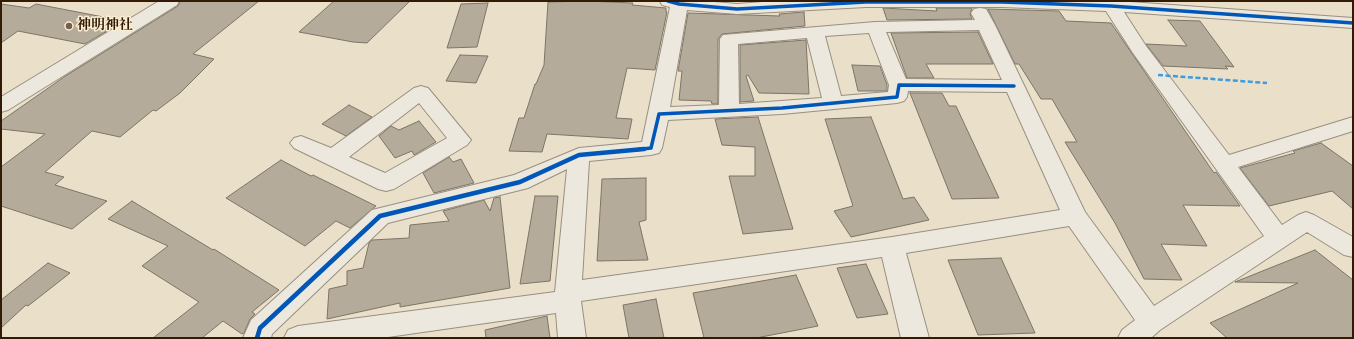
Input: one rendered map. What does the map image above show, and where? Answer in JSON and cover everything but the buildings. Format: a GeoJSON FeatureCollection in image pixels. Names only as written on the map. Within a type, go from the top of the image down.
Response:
{"type":"FeatureCollection","features":[{"type":"Feature","properties":{"kind":"street"},"geometry":{"type":"LineString","coordinates":[[1,106],[171,1]]}},
{"type":"Feature","properties":{"kind":"street"},"geometry":{"type":"LineString","coordinates":[[257,338],[260,328],[380,216],[520,182],[578,155],[651,148],[659,114],[673,2],[737,9],[866,2],[1110,4],[1353,23]]}},
{"type":"Feature","properties":{"kind":"street"},"geometry":{"type":"LineString","coordinates":[[975,2],[1075,216],[1139,334],[1306,221],[1353,248]]}},
{"type":"Feature","properties":{"kind":"street"},"geometry":{"type":"LineString","coordinates":[[1110,4],[1140,49],[1279,239]]}},
{"type":"Feature","properties":{"kind":"street"},"geometry":{"type":"LineString","coordinates":[[729,111],[729,38],[875,27],[986,25]]}},
{"type":"Feature","properties":{"kind":"street"},"geometry":{"type":"LineString","coordinates":[[659,114],[782,108],[897,96],[899,85],[875,27]]}},
{"type":"Feature","properties":{"kind":"street"},"geometry":{"type":"LineString","coordinates":[[815,32],[833,103]]}},
{"type":"Feature","properties":{"kind":"street"},"geometry":{"type":"LineString","coordinates":[[899,85],[1014,86]]}},
{"type":"Feature","properties":{"kind":"street"},"geometry":{"type":"LineString","coordinates":[[333,158],[421,92],[460,140],[386,182]]}},
{"type":"Feature","properties":{"kind":"street"},"geometry":{"type":"LineString","coordinates":[[1224,164],[1353,124]]}},
{"type":"Feature","properties":{"kind":"street"},"geometry":{"type":"LineString","coordinates":[[301,143],[386,182],[415,208]]}},
{"type":"Feature","properties":{"kind":"street"},"geometry":{"type":"LineString","coordinates":[[572,338],[568,297],[578,155]]}},
{"type":"Feature","properties":{"kind":"street"},"geometry":{"type":"LineString","coordinates":[[298,338],[568,297],[1075,216]]}},
{"type":"Feature","properties":{"kind":"street"},"geometry":{"type":"LineString","coordinates":[[892,246],[915,338]]}},
{"type":"Feature","properties":{"kind":"marked path"},"geometry":{"type":"LineString","coordinates":[[1158,75],[1267,83]]}},
{"type":"Feature","properties":{"kind":"cycle path"},"geometry":{"type":"LineString","coordinates":[[668,1],[679,4],[737,9],[866,2],[1002,2],[1111,6],[1353,23]]}},
{"type":"Feature","properties":{"kind":"cycle path"},"geometry":{"type":"LineString","coordinates":[[257,338],[260,328],[380,216],[520,182],[579,155],[651,148],[659,114],[782,108],[897,97],[899,85],[1014,86]]}},
{"type":"Feature","properties":{"kind":"place","name":"神明神社"},"geometry":{"type":"Point","coordinates":[69,26]}}]}
